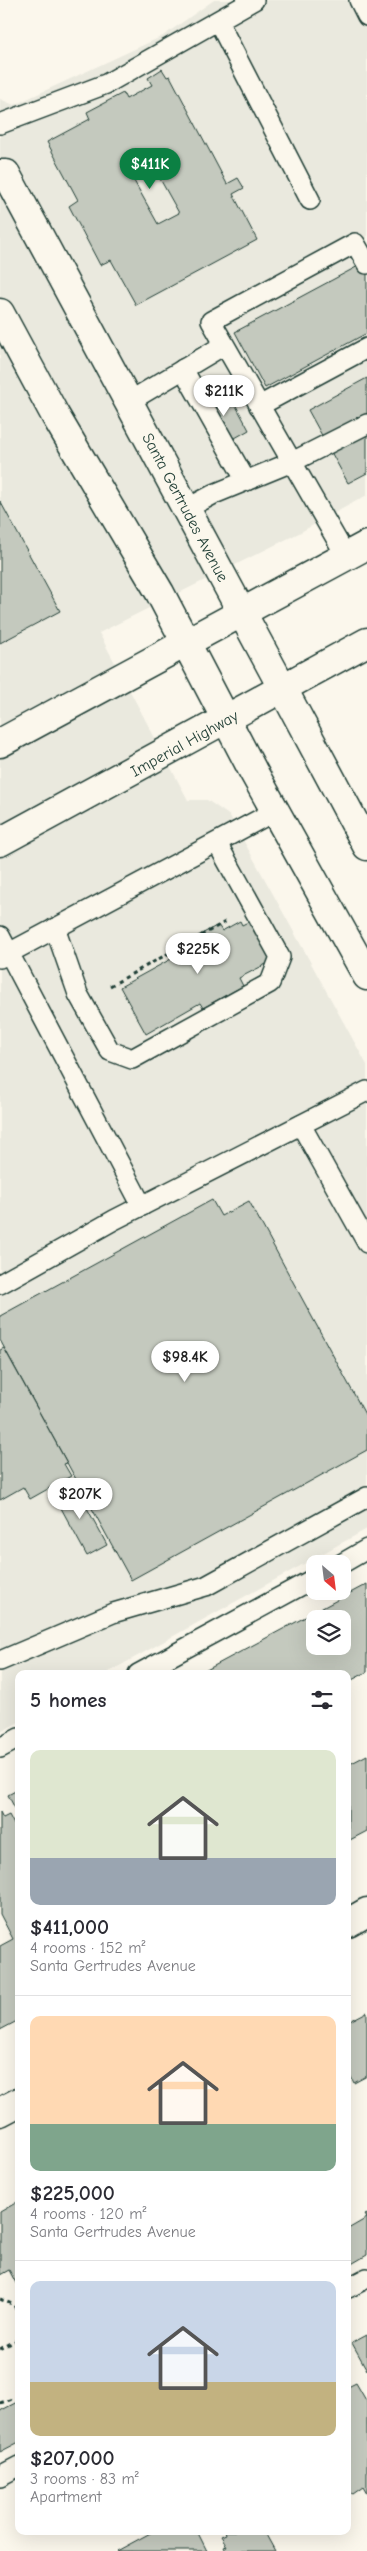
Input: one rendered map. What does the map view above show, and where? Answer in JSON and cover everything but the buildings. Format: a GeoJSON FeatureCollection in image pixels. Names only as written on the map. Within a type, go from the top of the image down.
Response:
{"type":"FeatureCollection","features":[{"type":"Feature","properties":{"kind":"main road","name":"Santa Gertrudes Avenue"},"geometry":{"type":"LineString","coordinates":[[0,174],[6,174],[130,401],[188,508],[241,613],[367,846]]}},
{"type":"Feature","properties":{"kind":"main road"},"geometry":{"type":"LineString","coordinates":[[0,313],[55,415],[186,642],[275,811],[367,976]]}},
{"type":"Feature","properties":{"kind":"main road"},"geometry":{"type":"LineString","coordinates":[[0,743],[357,550]]}},
{"type":"Feature","properties":{"kind":"main road","name":"Imperial Highway"},"geometry":{"type":"LineString","coordinates":[[0,842],[367,642]]}},
{"type":"Feature","properties":{"kind":"main road"},"geometry":{"type":"LineString","coordinates":[[351,1921],[367,1912]]}},
{"type":"Feature","properties":{"kind":"main road"},"geometry":{"type":"LineString","coordinates":[[0,2112],[15,2104]]}},
{"type":"Feature","properties":{"kind":"lane"},"geometry":{"type":"LineString","coordinates":[[0,124],[106,84],[254,0]]}},
{"type":"Feature","properties":{"kind":"lane"},"geometry":{"type":"LineString","coordinates":[[359,0],[367,16]]}},
{"type":"Feature","properties":{"kind":"lane"},"geometry":{"type":"LineString","coordinates":[[218,21],[310,200]]}},
{"type":"Feature","properties":{"kind":"lane"},"geometry":{"type":"LineString","coordinates":[[357,550],[292,462],[211,321],[355,243],[367,264]]}},
{"type":"Feature","properties":{"kind":"lane"},"geometry":{"type":"LineString","coordinates":[[130,401],[224,345]]}},
{"type":"Feature","properties":{"kind":"lane"},"geometry":{"type":"LineString","coordinates":[[259,406],[367,348]]}},
{"type":"Feature","properties":{"kind":"lane"},"geometry":{"type":"LineString","coordinates":[[183,369],[246,481]]}},
{"type":"Feature","properties":{"kind":"lane"},"geometry":{"type":"LineString","coordinates":[[188,508],[214,494],[292,462],[367,424]]}},
{"type":"Feature","properties":{"kind":"lane"},"geometry":{"type":"LineString","coordinates":[[5,955],[275,811]]}},
{"type":"Feature","properties":{"kind":"lane"},"geometry":{"type":"LineString","coordinates":[[55,928],[78,994],[110,1051],[132,1059],[270,983],[280,957],[217,842]]}},
{"type":"Feature","properties":{"kind":"lane"},"geometry":{"type":"LineString","coordinates":[[0,936],[5,955],[142,1206]]}},
{"type":"Feature","properties":{"kind":"lane"},"geometry":{"type":"LineString","coordinates":[[0,1284],[142,1206],[367,1091]]}},
{"type":"Feature","properties":{"kind":"lane"},"geometry":{"type":"LineString","coordinates":[[301,1125],[367,1243]]}},
{"type":"Feature","properties":{"kind":"lane"},"geometry":{"type":"LineString","coordinates":[[0,1662],[113,1613],[206,1586],[367,1497]]}},
{"type":"Feature","properties":{"kind":"lane"},"geometry":{"type":"LineString","coordinates":[[351,1558],[367,1549]]}},
{"type":"Feature","properties":{"kind":"lane"},"geometry":{"type":"LineString","coordinates":[[145,1670],[306,1583]]}},
{"type":"Feature","properties":{"kind":"lane"},"geometry":{"type":"LineString","coordinates":[[0,1748],[15,1740]]}},
{"type":"Feature","properties":{"kind":"lane"},"geometry":{"type":"LineString","coordinates":[[351,2286],[367,2278]]}},
{"type":"Feature","properties":{"kind":"lane"},"geometry":{"type":"LineString","coordinates":[[0,2476],[15,2468]]}},
{"type":"Feature","properties":{"kind":"path"},"geometry":{"type":"LineString","coordinates":[[110,986],[230,919]]}},
{"type":"Feature","properties":{"kind":"path"},"geometry":{"type":"LineString","coordinates":[[0,2299],[15,2307]]}},
{"type":"Feature","properties":{"kind":"path"},"geometry":{"type":"LineString","coordinates":[[0,2349],[15,2341]]}},
{"type":"Feature","properties":{"kind":"path"},"geometry":{"type":"LineString","coordinates":[[0,2403],[15,2398]]}},
{"type":"Feature","properties":{"kind":"shaded area"},"geometry":{"type":"Polygon","coordinates":[[[214,0],[367,0],[367,495],[299,533],[99,633],[188,800],[207,800],[230,816],[367,1065],[367,1529],[320,1555],[306,1555],[306,1563],[112,1670],[15,1670],[15,1724],[0,1732],[0,99],[14,105],[163,36],[214,0]]]}}]}
